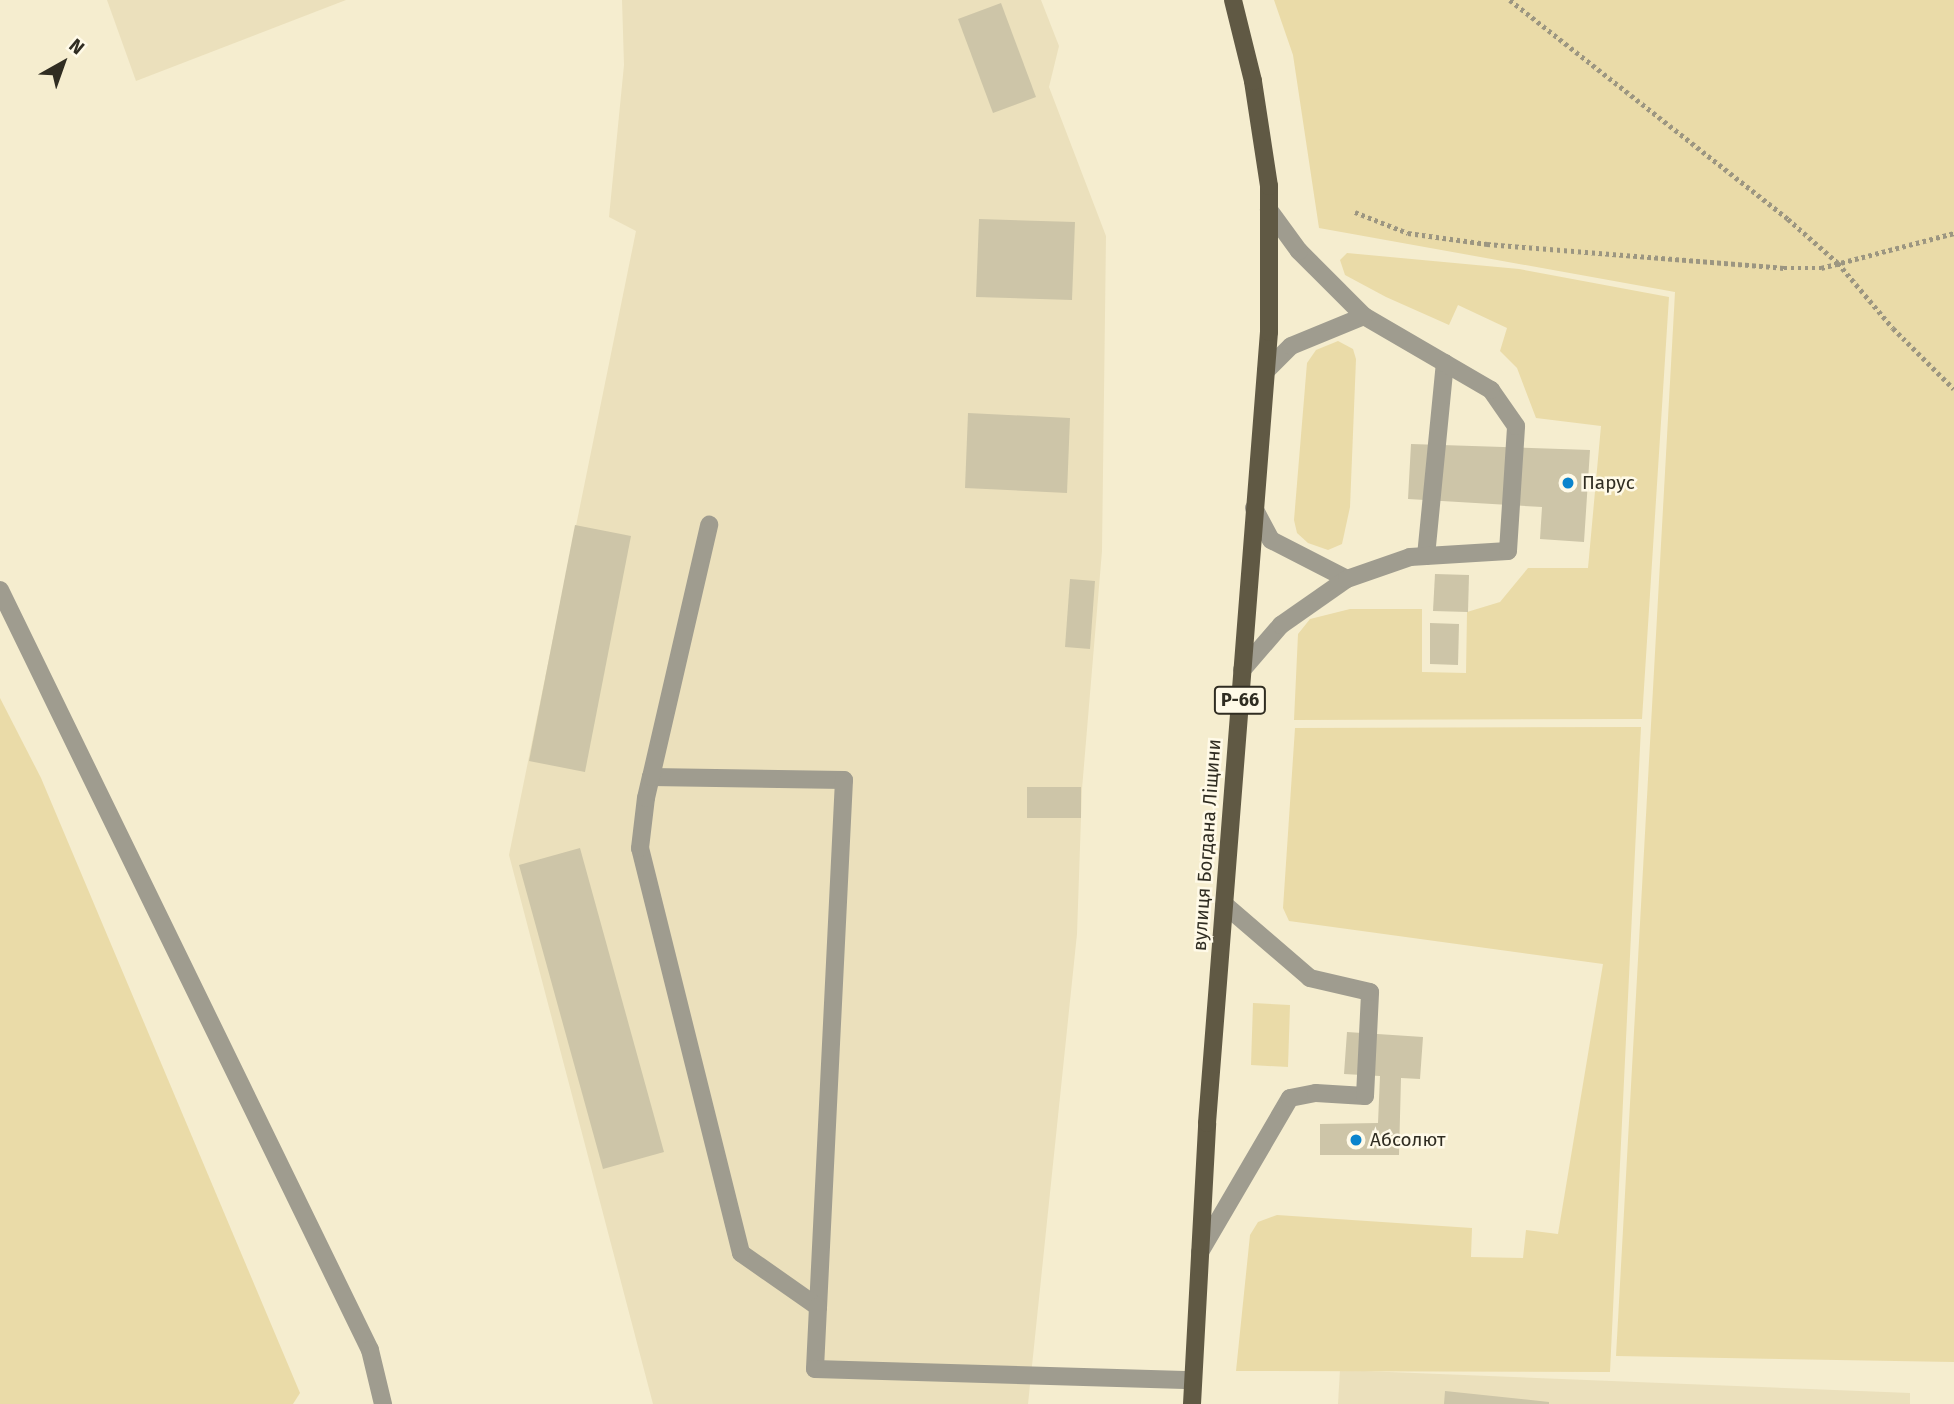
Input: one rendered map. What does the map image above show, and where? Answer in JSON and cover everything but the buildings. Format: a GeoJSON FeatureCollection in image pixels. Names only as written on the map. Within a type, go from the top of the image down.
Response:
{"type":"FeatureCollection","features":[{"type":"Feature","properties":{"kind":"main road","name":"вулиця Богдана Ліщини"},"geometry":{"type":"LineString","coordinates":[[1192,1404],[1224,904],[1266,371],[1269,210],[1253,81],[1233,0]]}},
{"type":"Feature","properties":{"kind":"lane"},"geometry":{"type":"LineString","coordinates":[[1242,670],[1281,625],[1347,579],[1410,557],[1508,551],[1516,426],[1491,390],[1364,316],[1299,251],[1269,210]]}},
{"type":"Feature","properties":{"kind":"lane"},"geometry":{"type":"LineString","coordinates":[[1266,371],[1290,346],[1364,316]]}},
{"type":"Feature","properties":{"kind":"lane"},"geometry":{"type":"LineString","coordinates":[[1426,556],[1446,363]]}},
{"type":"Feature","properties":{"kind":"lane"},"geometry":{"type":"LineString","coordinates":[[1254,508],[1271,540],[1347,579]]}},
{"type":"Feature","properties":{"kind":"lane"},"geometry":{"type":"LineString","coordinates":[[709,525],[651,777],[640,848],[740,1253],[818,1307]]}},
{"type":"Feature","properties":{"kind":"lane"},"geometry":{"type":"LineString","coordinates":[[0,590],[370,1350],[383,1404]]}},
{"type":"Feature","properties":{"kind":"lane"},"geometry":{"type":"LineString","coordinates":[[651,777],[844,780],[815,1370],[1193,1380]]}},
{"type":"Feature","properties":{"kind":"lane"},"geometry":{"type":"LineString","coordinates":[[1200,1252],[1290,1098],[1316,1093],[1365,1096],[1370,992],[1310,978],[1224,904]]}},
{"type":"Feature","properties":{"kind":"path"},"geometry":{"type":"LineString","coordinates":[[1510,0],[1723,165],[1838,263],[1893,328],[1954,388]]}},
{"type":"Feature","properties":{"kind":"path"},"geometry":{"type":"LineString","coordinates":[[1355,212],[1408,233],[1487,244],[1784,268],[1838,263],[1954,233]]}},
{"type":"Feature","properties":{"kind":"shaded area"},"geometry":{"type":"Polygon","coordinates":[[[107,0],[346,0],[136,81],[107,0]]]}},
{"type":"Feature","properties":{"kind":"shaded area"},"geometry":{"type":"Polygon","coordinates":[[[622,0],[1041,0],[1059,46],[1049,87],[1106,236],[1102,551],[1082,789],[1077,934],[1028,1404],[653,1404],[509,855],[636,231],[609,217],[624,65],[622,0]]]}},
{"type":"Feature","properties":{"kind":"shaded area"},"geometry":{"type":"Polygon","coordinates":[[[1274,0],[1954,0],[1954,1362],[1616,1356],[1675,292],[1319,228],[1293,55],[1274,0]]]}},
{"type":"Feature","properties":{"kind":"shaded area"},"geometry":{"type":"Polygon","coordinates":[[[1347,253],[1519,269],[1669,297],[1642,719],[1294,720],[1298,634],[1310,619],[1350,609],[1422,609],[1422,672],[1466,673],[1467,612],[1500,602],[1528,568],[1588,568],[1601,426],[1536,418],[1517,368],[1500,351],[1507,328],[1458,305],[1449,325],[1386,297],[1345,275],[1340,260],[1347,253]]]}},
{"type":"Feature","properties":{"kind":"shaded area"},"geometry":{"type":"Polygon","coordinates":[[[1338,341],[1353,349],[1356,359],[1350,507],[1342,544],[1328,550],[1308,543],[1297,533],[1294,520],[1307,363],[1316,350],[1338,341]]]}},
{"type":"Feature","properties":{"kind":"shaded area"},"geometry":{"type":"Polygon","coordinates":[[[0,698],[41,778],[300,1393],[293,1404],[0,1404],[0,698]]]}},
{"type":"Feature","properties":{"kind":"shaded area"},"geometry":{"type":"Polygon","coordinates":[[[1641,727],[1610,1372],[1236,1371],[1250,1235],[1258,1222],[1277,1215],[1472,1228],[1471,1257],[1523,1258],[1526,1230],[1558,1234],[1603,964],[1289,921],[1283,908],[1295,728],[1641,727]]]}},
{"type":"Feature","properties":{"kind":"shaded area"},"geometry":{"type":"Polygon","coordinates":[[[1253,1003],[1290,1005],[1288,1067],[1251,1065],[1253,1003]]]}},
{"type":"Feature","properties":{"kind":"shaded area"},"geometry":{"type":"Polygon","coordinates":[[[1340,1370],[1910,1393],[1910,1404],[1338,1404],[1340,1370]]]}},
{"type":"Feature","properties":{"kind":"place","name":"Парус"},"geometry":{"type":"Point","coordinates":[1568,483]}},
{"type":"Feature","properties":{"kind":"place","name":"Абсолют"},"geometry":{"type":"Point","coordinates":[1356,1140]}}]}
